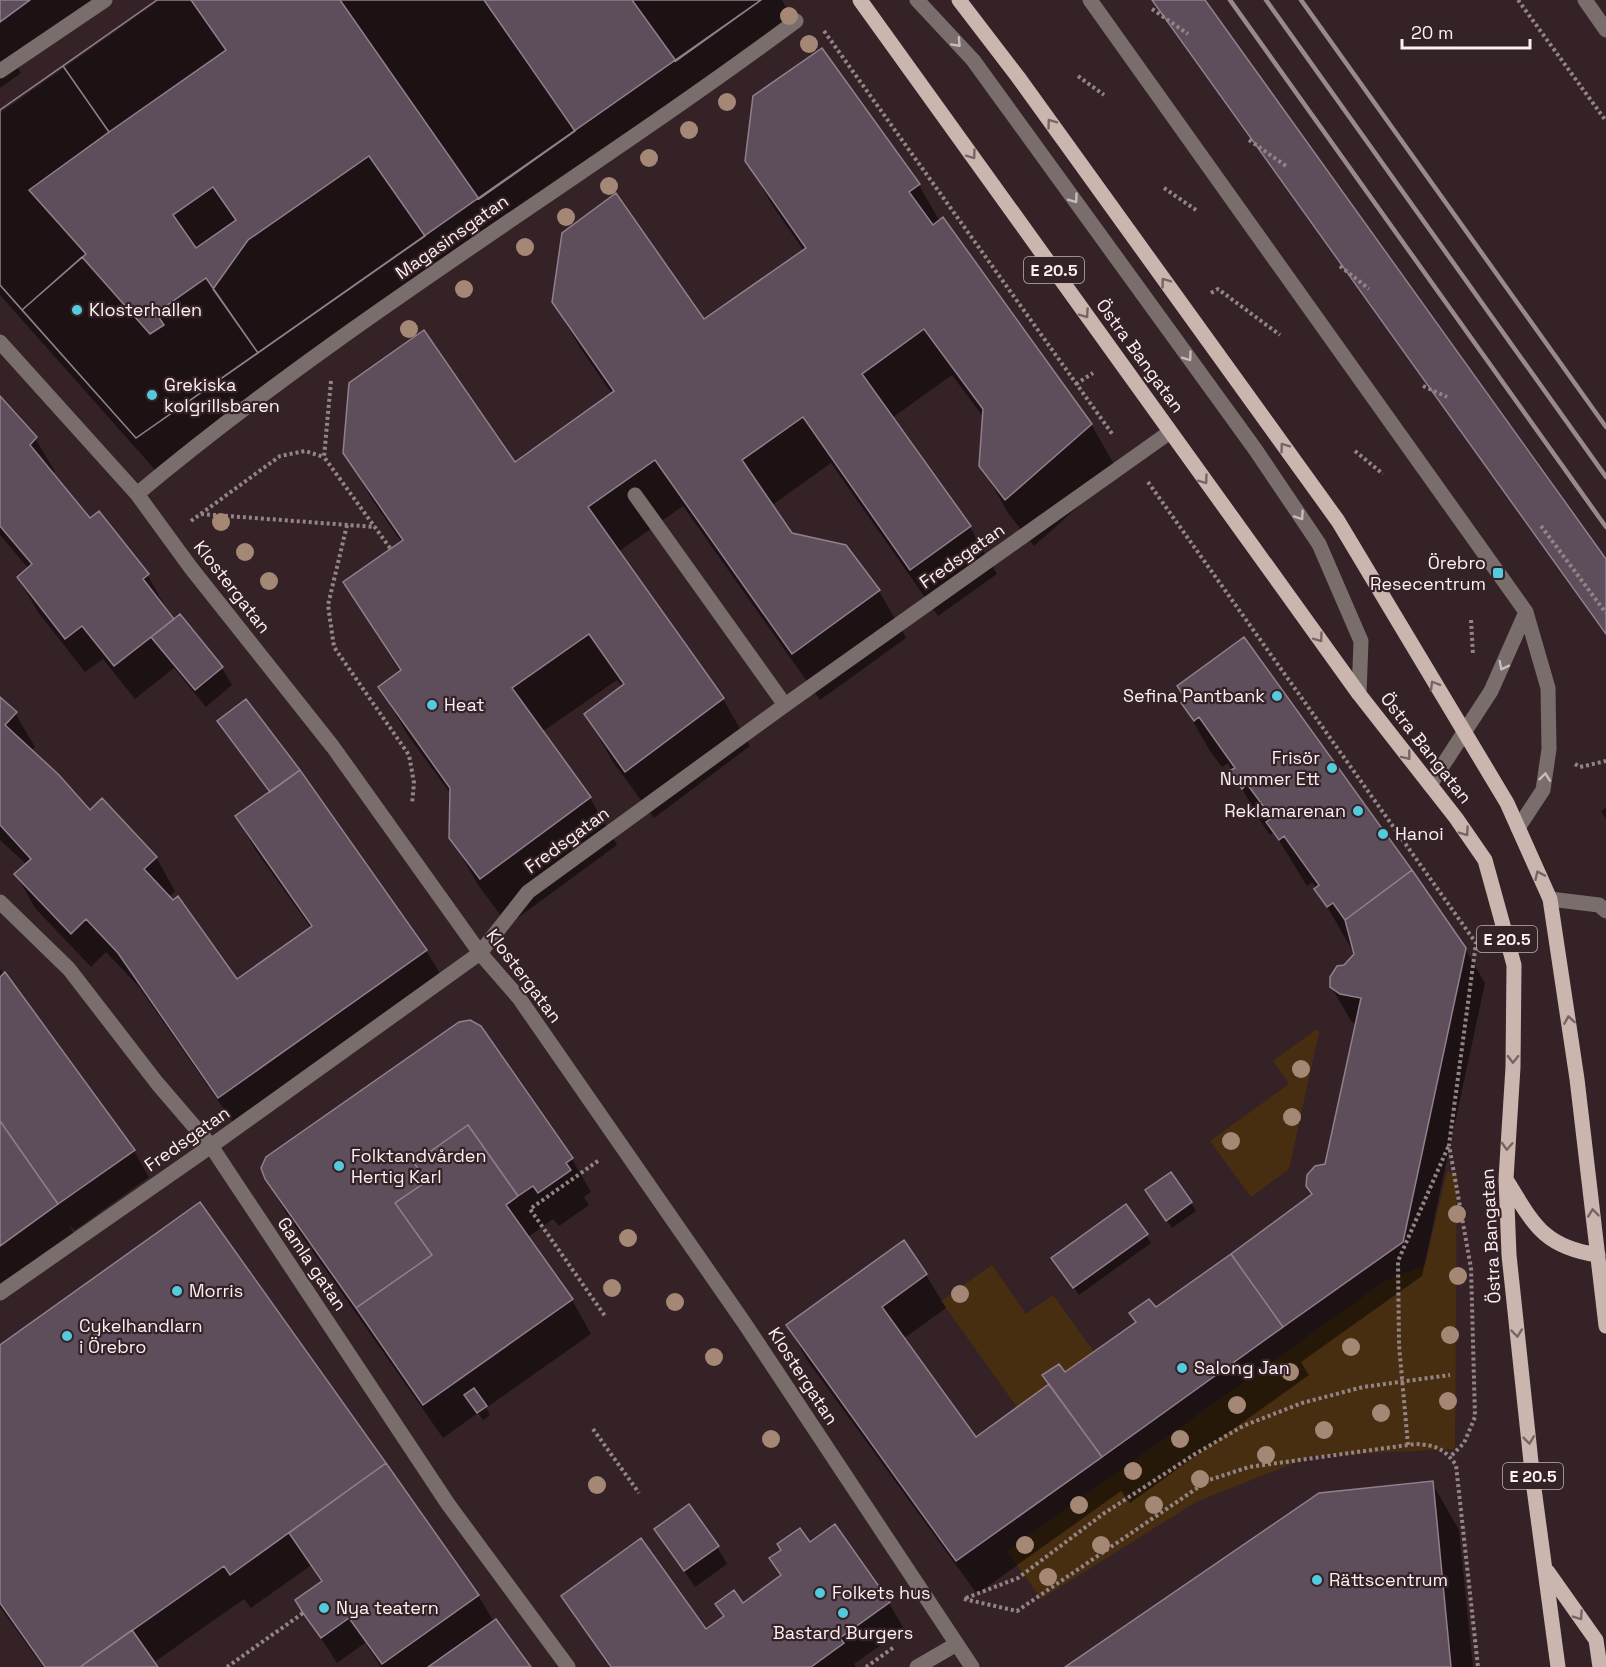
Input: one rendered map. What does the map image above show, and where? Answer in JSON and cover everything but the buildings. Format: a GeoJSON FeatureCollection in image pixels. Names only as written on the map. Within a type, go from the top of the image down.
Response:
{"type":"FeatureCollection","features":[{"type":"Feature","properties":{"kind":"main road","name":"Östra Bangatan"},"geometry":{"type":"LineString","coordinates":[[860,0],[1359,694],[1485,860],[1514,965],[1513,1067],[1506,1179],[1511,1284],[1558,1667]]}},
{"type":"Feature","properties":{"kind":"main road","name":"Östra Bangatan"},"geometry":{"type":"LineString","coordinates":[[959,0],[1018,76],[1338,521],[1464,735],[1507,803],[1550,898],[1602,1255],[1606,1326]]}},
{"type":"Feature","properties":{"kind":"main road"},"geometry":{"type":"LineString","coordinates":[[1506,1179],[1535,1226],[1544,1236],[1575,1252],[1602,1255]]}},
{"type":"Feature","properties":{"kind":"main road"},"geometry":{"type":"LineString","coordinates":[[1546,1570],[1596,1640],[1600,1667]]}},
{"type":"Feature","properties":{"kind":"street"},"geometry":{"type":"LineString","coordinates":[[0,71],[105,0]]}},
{"type":"Feature","properties":{"kind":"street"},"geometry":{"type":"LineString","coordinates":[[917,0],[973,60],[1255,449],[1319,544],[1361,641],[1359,694]]}},
{"type":"Feature","properties":{"kind":"street"},"geometry":{"type":"LineString","coordinates":[[1090,0],[1526,612],[1548,688],[1549,749],[1543,789],[1518,828]]}},
{"type":"Feature","properties":{"kind":"street"},"geometry":{"type":"LineString","coordinates":[[1584,0],[1606,30]]}},
{"type":"Feature","properties":{"kind":"street","name":"Magasinsgatan"},"geometry":{"type":"LineString","coordinates":[[137,494],[192,448],[328,348],[796,21]]}},
{"type":"Feature","properties":{"kind":"street","name":"Klostergatan"},"geometry":{"type":"LineString","coordinates":[[0,342],[137,494],[333,747],[480,952],[519,998],[745,1324],[955,1645],[972,1667]]}},
{"type":"Feature","properties":{"kind":"street","name":"Fredsgatan"},"geometry":{"type":"LineString","coordinates":[[0,1293],[211,1146],[480,952],[528,892],[785,705],[1170,432]]}},
{"type":"Feature","properties":{"kind":"street"},"geometry":{"type":"LineString","coordinates":[[635,495],[785,705]]}},
{"type":"Feature","properties":{"kind":"street"},"geometry":{"type":"LineString","coordinates":[[1430,785],[1491,691],[1526,612]]}},
{"type":"Feature","properties":{"kind":"street"},"geometry":{"type":"LineString","coordinates":[[1550,898],[1599,905],[1606,911]]}},
{"type":"Feature","properties":{"kind":"street","name":"Gamla gatan"},"geometry":{"type":"LineString","coordinates":[[0,902],[69,969],[157,1083],[211,1146],[448,1504],[568,1667]]}},
{"type":"Feature","properties":{"kind":"street"},"geometry":{"type":"LineString","coordinates":[[917,1667],[955,1645]]}},
{"type":"Feature","properties":{"kind":"path"},"geometry":{"type":"LineString","coordinates":[[1518,0],[1606,122]]}},
{"type":"Feature","properties":{"kind":"path"},"geometry":{"type":"LineString","coordinates":[[1152,9],[1188,34]]}},
{"type":"Feature","properties":{"kind":"path"},"geometry":{"type":"LineString","coordinates":[[823,30],[1476,943],[1449,1145],[1398,1261],[1402,1381],[1408,1445]]}},
{"type":"Feature","properties":{"kind":"path"},"geometry":{"type":"LineString","coordinates":[[1078,76],[1104,95]]}},
{"type":"Feature","properties":{"kind":"path"},"geometry":{"type":"LineString","coordinates":[[1249,140],[1286,166]]}},
{"type":"Feature","properties":{"kind":"path"},"geometry":{"type":"LineString","coordinates":[[1164,188],[1196,210]]}},
{"type":"Feature","properties":{"kind":"path"},"geometry":{"type":"LineString","coordinates":[[1340,266],[1369,289]]}},
{"type":"Feature","properties":{"kind":"path"},"geometry":{"type":"LineString","coordinates":[[1218,289],[1280,334]]}},
{"type":"Feature","properties":{"kind":"path"},"geometry":{"type":"LineString","coordinates":[[1423,386],[1447,397]]}},
{"type":"Feature","properties":{"kind":"path"},"geometry":{"type":"LineString","coordinates":[[324,457],[332,391]]}},
{"type":"Feature","properties":{"kind":"path"},"geometry":{"type":"LineString","coordinates":[[1354,451],[1383,474]]}},
{"type":"Feature","properties":{"kind":"path"},"geometry":{"type":"LineString","coordinates":[[169,537],[280,456],[305,452],[324,457],[390,548]]}},
{"type":"Feature","properties":{"kind":"path"},"geometry":{"type":"LineString","coordinates":[[200,514],[375,527]]}},
{"type":"Feature","properties":{"kind":"path"},"geometry":{"type":"LineString","coordinates":[[347,525],[328,605],[334,647],[409,755],[414,783]]}},
{"type":"Feature","properties":{"kind":"path"},"geometry":{"type":"LineString","coordinates":[[1541,526],[1606,613]]}},
{"type":"Feature","properties":{"kind":"path"},"geometry":{"type":"LineString","coordinates":[[1580,766],[1606,761]]}},
{"type":"Feature","properties":{"kind":"path"},"geometry":{"type":"LineString","coordinates":[[605,1316],[530,1209],[620,1145]]}},
{"type":"Feature","properties":{"kind":"path"},"geometry":{"type":"LineString","coordinates":[[1449,1145],[1471,1268],[1475,1417],[1464,1443],[1450,1457]]}},
{"type":"Feature","properties":{"kind":"path"},"geometry":{"type":"LineString","coordinates":[[866,1667],[964,1599],[1018,1578],[1103,1514],[1195,1454],[1243,1426],[1302,1403],[1402,1381],[1450,1375]]}},
{"type":"Feature","properties":{"kind":"path"},"geometry":{"type":"LineString","coordinates":[[594,1429],[639,1493]]}},
{"type":"Feature","properties":{"kind":"path"},"geometry":{"type":"LineString","coordinates":[[964,1599],[1017,1611],[1209,1480],[1249,1467],[1408,1445],[1434,1445],[1446,1451],[1456,1465],[1478,1667]]}},
{"type":"Feature","properties":{"kind":"path"},"geometry":{"type":"LineString","coordinates":[[227,1667],[303,1612]]}},
{"type":"Feature","properties":{"kind":"shaded area"},"geometry":{"type":"Polygon","coordinates":[[[1317,1029],[1319,1032],[1289,1169],[1251,1197],[1210,1141],[1289,1084],[1273,1061],[1317,1029]]]}},
{"type":"Feature","properties":{"kind":"shaded area"},"geometry":{"type":"Polygon","coordinates":[[[1447,1172],[1457,1172],[1455,1449],[1312,1456],[1196,1502],[1041,1599],[1007,1551],[1385,1281],[1425,1265],[1447,1172]]]}},
{"type":"Feature","properties":{"kind":"shaded area"},"geometry":{"type":"Polygon","coordinates":[[[992,1265],[1026,1314],[1053,1295],[1094,1352],[1065,1372],[1059,1364],[1043,1375],[1049,1384],[1017,1407],[941,1301],[992,1265]]]}},
{"type":"Feature","properties":{"kind":"railway"},"geometry":{"type":"LineString","coordinates":[[1230,0],[1606,527]]}},
{"type":"Feature","properties":{"kind":"railway"},"geometry":{"type":"LineString","coordinates":[[1266,0],[1606,477]]}},
{"type":"Feature","properties":{"kind":"railway"},"geometry":{"type":"LineString","coordinates":[[1301,0],[1606,427]]}},
{"type":"Feature","properties":{"kind":"place","name":"Klosterhallen"},"geometry":{"type":"Point","coordinates":[77,310]}},
{"type":"Feature","properties":{"kind":"place","name":"Grekiska kolgrillsbaren"},"geometry":{"type":"Point","coordinates":[152,395]}},
{"type":"Feature","properties":{"kind":"place","name":"Örebro Resecentrum"},"geometry":{"type":"Point","coordinates":[1498,573]}},
{"type":"Feature","properties":{"kind":"place","name":"Sefina Pantbank"},"geometry":{"type":"Point","coordinates":[1277,696]}},
{"type":"Feature","properties":{"kind":"place","name":"Heat"},"geometry":{"type":"Point","coordinates":[432,705]}},
{"type":"Feature","properties":{"kind":"place","name":"Frisör Nummer Ett"},"geometry":{"type":"Point","coordinates":[1332,768]}},
{"type":"Feature","properties":{"kind":"place","name":"Reklamarenan"},"geometry":{"type":"Point","coordinates":[1358,811]}},
{"type":"Feature","properties":{"kind":"place","name":"Hanoi"},"geometry":{"type":"Point","coordinates":[1383,834]}},
{"type":"Feature","properties":{"kind":"place","name":"Folktandvården Hertig Karl"},"geometry":{"type":"Point","coordinates":[339,1166]}},
{"type":"Feature","properties":{"kind":"place","name":"Morris"},"geometry":{"type":"Point","coordinates":[177,1291]}},
{"type":"Feature","properties":{"kind":"place","name":"Cykelhandlarn i Örebro"},"geometry":{"type":"Point","coordinates":[67,1336]}},
{"type":"Feature","properties":{"kind":"place","name":"Salong Jan"},"geometry":{"type":"Point","coordinates":[1182,1368]}},
{"type":"Feature","properties":{"kind":"place","name":"Rättscentrum"},"geometry":{"type":"Point","coordinates":[1317,1580]}},
{"type":"Feature","properties":{"kind":"place","name":"Folkets hus"},"geometry":{"type":"Point","coordinates":[820,1593]}},
{"type":"Feature","properties":{"kind":"place","name":"Nya teatern"},"geometry":{"type":"Point","coordinates":[324,1608]}},
{"type":"Feature","properties":{"kind":"place","name":"Bastard Burgers"},"geometry":{"type":"Point","coordinates":[843,1613]}}]}
